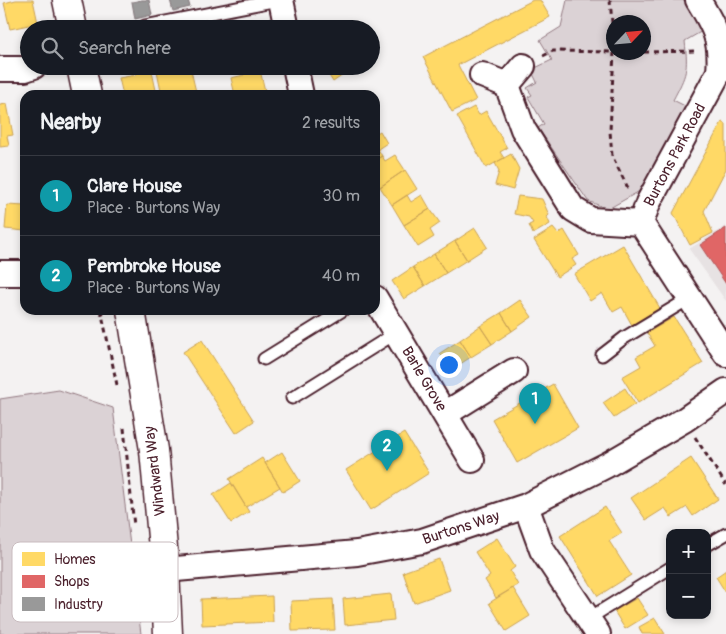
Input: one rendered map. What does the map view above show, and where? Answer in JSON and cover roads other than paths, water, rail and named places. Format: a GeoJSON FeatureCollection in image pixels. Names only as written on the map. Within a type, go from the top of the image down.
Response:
{"type":"FeatureCollection","features":[{"type":"Feature","properties":{"kind":"street"},"geometry":{"type":"LineString","coordinates":[[67,0],[71,20]]}},
{"type":"Feature","properties":{"kind":"street"},"geometry":{"type":"LineString","coordinates":[[280,0],[285,20]]}},
{"type":"Feature","properties":{"kind":"street","name":"Burtons Park Road"},"geometry":{"type":"LineString","coordinates":[[698,0],[718,38],[720,51],[719,72],[648,203],[641,223],[726,354]]}},
{"type":"Feature","properties":{"kind":"street"},"geometry":{"type":"LineString","coordinates":[[507,85],[523,66]]}},
{"type":"Feature","properties":{"kind":"street"},"geometry":{"type":"LineString","coordinates":[[0,69],[20,69]]}},
{"type":"Feature","properties":{"kind":"street"},"geometry":{"type":"LineString","coordinates":[[83,75],[86,90]]}},
{"type":"Feature","properties":{"kind":"street"},"geometry":{"type":"LineString","coordinates":[[297,75],[300,90]]}},
{"type":"Feature","properties":{"kind":"street"},"geometry":{"type":"LineString","coordinates":[[482,75],[507,85],[523,129],[573,209],[592,220],[641,223]]}},
{"type":"Feature","properties":{"kind":"street"},"geometry":{"type":"LineString","coordinates":[[0,272],[20,273]]}},
{"type":"Feature","properties":{"kind":"street","name":"Barle Grove"},"geometry":{"type":"LineString","coordinates":[[380,306],[472,460]]}},
{"type":"Feature","properties":{"kind":"street","name":"Windward Way"},"geometry":{"type":"LineString","coordinates":[[132,315],[154,450],[162,542]]}},
{"type":"Feature","properties":{"kind":"street"},"geometry":{"type":"LineString","coordinates":[[445,414],[514,370]]}},
{"type":"Feature","properties":{"kind":"street","name":"Burtons Way"},"geometry":{"type":"LineString","coordinates":[[178,569],[357,553],[422,541],[526,506],[607,465],[684,420],[726,390]]}},
{"type":"Feature","properties":{"kind":"street"},"geometry":{"type":"LineString","coordinates":[[526,506],[542,550],[593,626]]}},
{"type":"Feature","properties":{"kind":"lane"},"geometry":{"type":"LineString","coordinates":[[175,20],[280,0]]}},
{"type":"Feature","properties":{"kind":"lane"},"geometry":{"type":"LineString","coordinates":[[602,355],[624,338],[690,298]]}},
{"type":"Feature","properties":{"kind":"lane"},"geometry":{"type":"LineString","coordinates":[[264,359],[335,315]]}},
{"type":"Feature","properties":{"kind":"lane"},"geometry":{"type":"LineString","coordinates":[[292,398],[396,333]]}},
{"type":"Feature","properties":{"kind":"lane"},"geometry":{"type":"LineString","coordinates":[[711,543],[726,534]]}},
{"type":"Feature","properties":{"kind":"lane"},"geometry":{"type":"LineString","coordinates":[[593,626],[666,571]]}},
{"type":"Feature","properties":{"kind":"place","name":"Clare House"},"geometry":{"type":"Point","coordinates":[535,424]}},
{"type":"Feature","properties":{"kind":"place","name":"Pembroke House"},"geometry":{"type":"Point","coordinates":[387,471]}}]}
